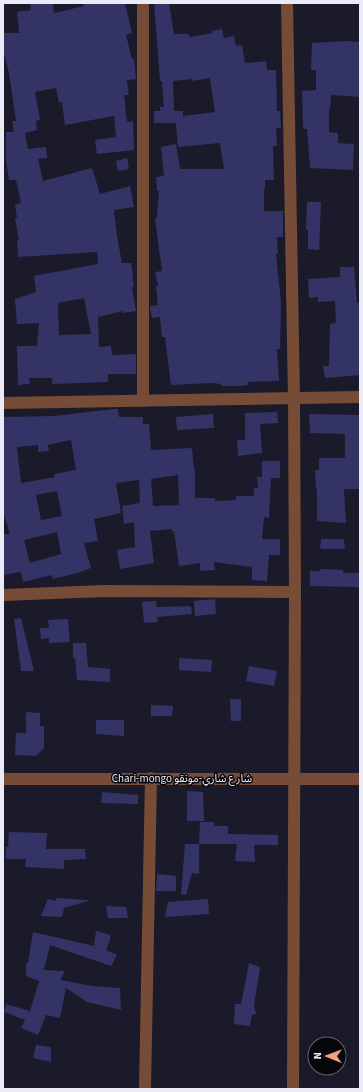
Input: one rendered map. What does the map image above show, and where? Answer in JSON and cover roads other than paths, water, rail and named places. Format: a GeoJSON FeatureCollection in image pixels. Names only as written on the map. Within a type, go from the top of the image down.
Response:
{"type":"FeatureCollection","features":[{"type":"Feature","properties":{"kind":"street"},"geometry":{"type":"LineString","coordinates":[[143,3],[143,401]]}},
{"type":"Feature","properties":{"kind":"street"},"geometry":{"type":"LineString","coordinates":[[287,3],[294,398],[295,592],[293,1089]]}},
{"type":"Feature","properties":{"kind":"street"},"geometry":{"type":"LineString","coordinates":[[3,403],[360,397]]}},
{"type":"Feature","properties":{"kind":"street"},"geometry":{"type":"LineString","coordinates":[[3,595],[104,591],[295,592]]}},
{"type":"Feature","properties":{"kind":"street"},"geometry":{"type":"LineString","coordinates":[[145,1089],[151,778]]}},
{"type":"Feature","properties":{"kind":"street","name":"Chari-mongo شار ع شاري-مونقو"},"geometry":{"type":"LineString","coordinates":[[3,779],[151,778],[360,780]]}}]}
